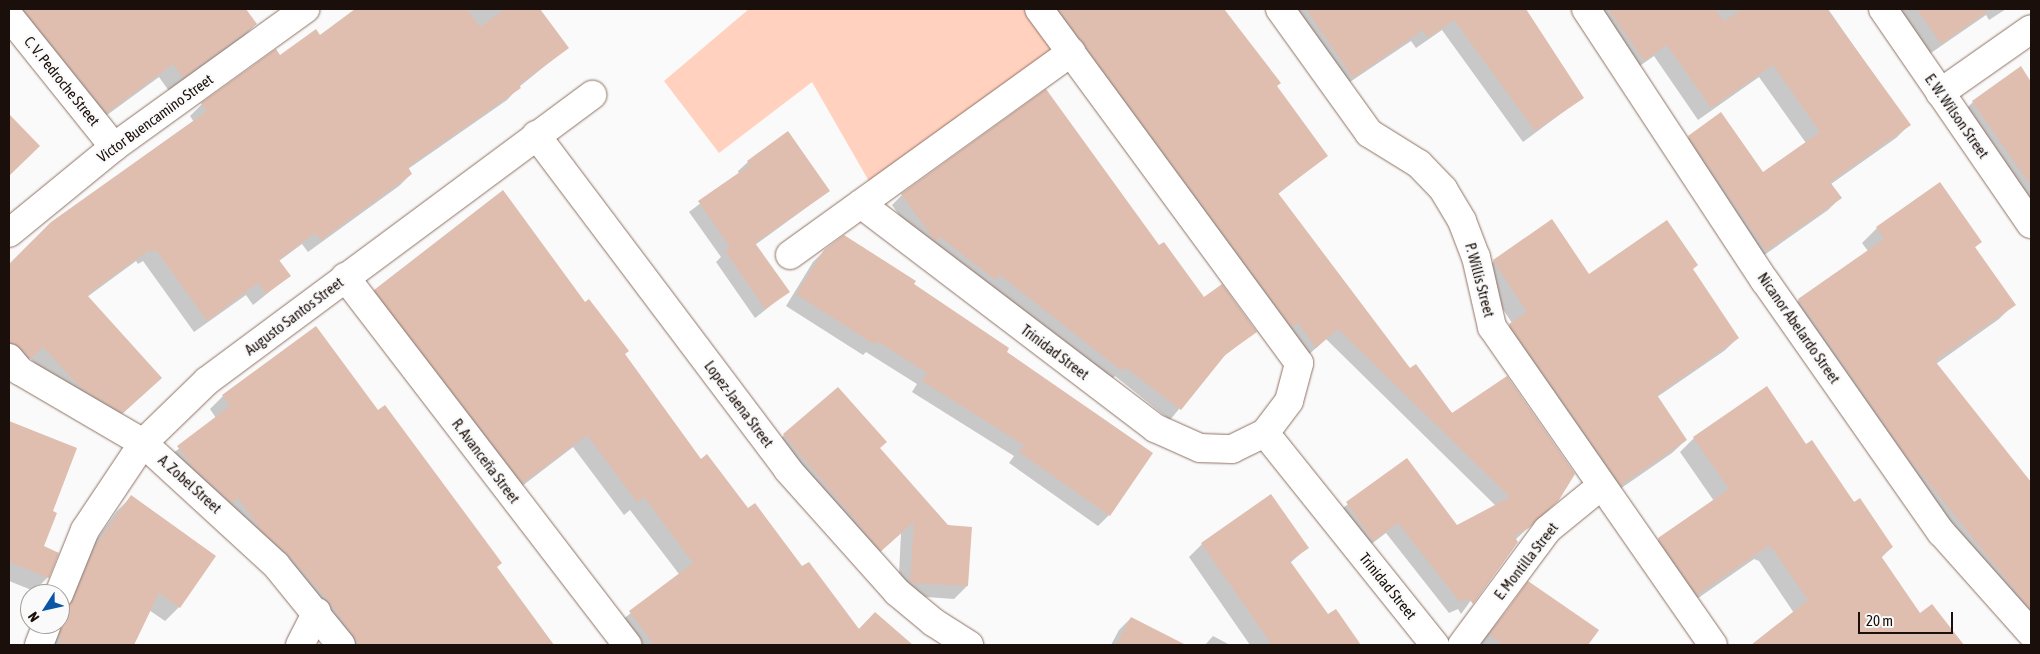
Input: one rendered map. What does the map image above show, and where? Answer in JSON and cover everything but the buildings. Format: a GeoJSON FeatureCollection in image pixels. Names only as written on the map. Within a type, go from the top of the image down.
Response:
{"type":"FeatureCollection","features":[{"type":"Feature","properties":{"kind":"street","name":"Victor Buencamino Street"},"geometry":{"type":"LineString","coordinates":[[9,233],[114,147],[305,9]]}},
{"type":"Feature","properties":{"kind":"street","name":"Trinidad Street"},"geometry":{"type":"LineString","coordinates":[[861,204],[1155,428],[1200,448],[1232,449],[1265,433],[1289,401],[1300,364],[1039,9]]}},
{"type":"Feature","properties":{"kind":"street","name":"P. Willis Street"},"geometry":{"type":"LineString","coordinates":[[1280,9],[1369,132],[1419,164],[1443,189],[1462,221],[1476,256],[1492,327],[1713,645]]}},
{"type":"Feature","properties":{"kind":"street","name":"Nicanor Abelardo Street"},"geometry":{"type":"LineString","coordinates":[[1586,9],[1766,281],[1941,532],[2031,633]]}},
{"type":"Feature","properties":{"kind":"street","name":"E. W. Wilson Street"},"geometry":{"type":"LineString","coordinates":[[1883,9],[2031,224]]}},
{"type":"Feature","properties":{"kind":"street","name":"C. V. Pedroche Street"},"geometry":{"type":"LineString","coordinates":[[9,16],[114,147]]}},
{"type":"Feature","properties":{"kind":"street"},"geometry":{"type":"LineString","coordinates":[[1940,93],[2031,29]]}},
{"type":"Feature","properties":{"kind":"street"},"geometry":{"type":"LineString","coordinates":[[790,255],[1071,52]]}},
{"type":"Feature","properties":{"kind":"street","name":"Augusto Santos Street"},"geometry":{"type":"LineString","coordinates":[[63,584],[85,530],[143,443],[207,381],[592,95]]}},
{"type":"Feature","properties":{"kind":"street","name":"Lopez-Jaena Street"},"geometry":{"type":"LineString","coordinates":[[536,135],[788,470],[897,592],[934,622],[969,645]]}},
{"type":"Feature","properties":{"kind":"street","name":"R. Avanceña Street"},"geometry":{"type":"LineString","coordinates":[[345,277],[627,645]]}},
{"type":"Feature","properties":{"kind":"street","name":"A. Zobel Street"},"geometry":{"type":"LineString","coordinates":[[9,358],[20,371],[143,443],[269,558],[317,612],[341,645]]}},
{"type":"Feature","properties":{"kind":"street","name":"Trinidad Street"},"geometry":{"type":"LineString","coordinates":[[1265,433],[1435,645]]}},
{"type":"Feature","properties":{"kind":"street","name":"E. Montilla Street"},"geometry":{"type":"LineString","coordinates":[[1462,645],[1547,530],[1601,486]]}},
{"type":"Feature","properties":{"kind":"street"},"geometry":{"type":"LineString","coordinates":[[300,645],[317,612]]}},
{"type":"Feature","properties":{"kind":"shaded area"},"geometry":{"type":"Polygon","coordinates":[[[749,9],[1026,9],[1058,56],[874,190],[812,82],[719,153],[664,81],[749,9]]]}}]}
